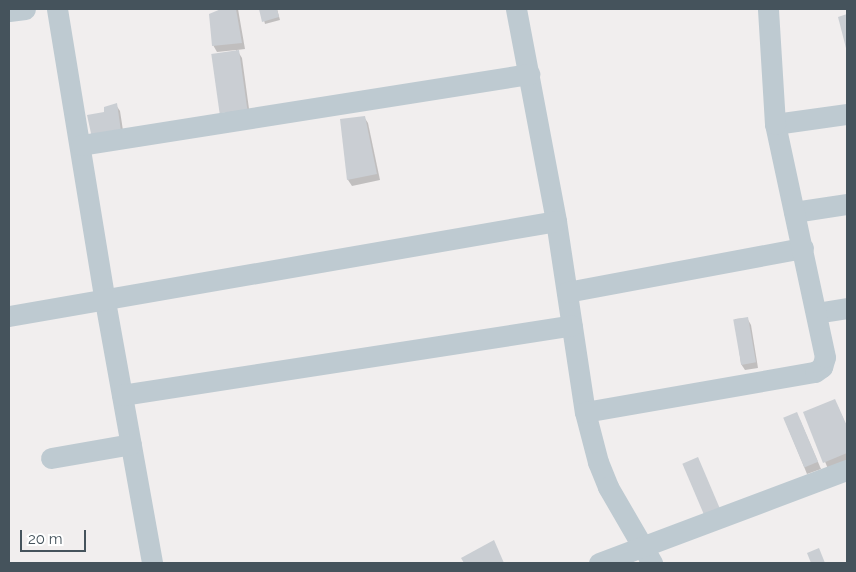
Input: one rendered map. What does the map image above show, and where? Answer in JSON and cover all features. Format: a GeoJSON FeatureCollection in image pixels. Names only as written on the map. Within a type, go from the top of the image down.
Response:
{"type":"FeatureCollection","features":[{"type":"Feature","properties":{"kind":"street"},"geometry":{"type":"LineString","coordinates":[[9,12],[25,9]]}},
{"type":"Feature","properties":{"kind":"street"},"geometry":{"type":"LineString","coordinates":[[57,9],[105,300],[152,563]]}},
{"type":"Feature","properties":{"kind":"street"},"geometry":{"type":"LineString","coordinates":[[516,9],[556,221],[585,412],[598,462],[608,487],[646,555]]}},
{"type":"Feature","properties":{"kind":"street"},"geometry":{"type":"LineString","coordinates":[[585,412],[815,372],[822,367],[825,357],[775,124],[773,10]]}},
{"type":"Feature","properties":{"kind":"street"},"geometry":{"type":"LineString","coordinates":[[80,145],[529,74]]}},
{"type":"Feature","properties":{"kind":"street"},"geometry":{"type":"LineString","coordinates":[[775,124],[847,114]]}},
{"type":"Feature","properties":{"kind":"street"},"geometry":{"type":"LineString","coordinates":[[794,212],[847,204]]}},
{"type":"Feature","properties":{"kind":"street"},"geometry":{"type":"LineString","coordinates":[[9,316],[556,221]]}},
{"type":"Feature","properties":{"kind":"street"},"geometry":{"type":"LineString","coordinates":[[566,292],[803,248]]}},
{"type":"Feature","properties":{"kind":"street"},"geometry":{"type":"LineString","coordinates":[[816,313],[847,308]]}},
{"type":"Feature","properties":{"kind":"street"},"geometry":{"type":"LineString","coordinates":[[122,395],[572,325]]}},
{"type":"Feature","properties":{"kind":"street"},"geometry":{"type":"LineString","coordinates":[[51,458],[131,444]]}},
{"type":"Feature","properties":{"kind":"street"},"geometry":{"type":"LineString","coordinates":[[598,563],[646,555],[847,470]]}},
{"type":"Feature","properties":{"kind":"building"},"geometry":{"type":"Polygon","coordinates":[[[221,9],[236,9],[242,43],[212,46],[209,14],[221,9]]]}},
{"type":"Feature","properties":{"kind":"building"},"geometry":{"type":"Polygon","coordinates":[[[259,9],[277,9],[279,17],[262,22],[259,9]]]}},
{"type":"Feature","properties":{"kind":"building"},"geometry":{"type":"Polygon","coordinates":[[[847,14],[847,52],[838,17],[847,14]]]}},
{"type":"Feature","properties":{"kind":"building"},"geometry":{"type":"Polygon","coordinates":[[[239,50],[247,109],[220,113],[211,54],[239,50]]]}},
{"type":"Feature","properties":{"kind":"building"},"geometry":{"type":"Polygon","coordinates":[[[117,103],[121,131],[92,138],[87,115],[104,112],[104,107],[117,103]]]}},
{"type":"Feature","properties":{"kind":"building"},"geometry":{"type":"Polygon","coordinates":[[[365,116],[377,174],[347,180],[340,119],[365,116]]]}},
{"type":"Feature","properties":{"kind":"building"},"geometry":{"type":"Polygon","coordinates":[[[748,317],[756,362],[741,365],[733,320],[748,317]]]}},
{"type":"Feature","properties":{"kind":"building"},"geometry":{"type":"Polygon","coordinates":[[[835,399],[847,426],[847,453],[823,463],[803,412],[835,399]]]}},
{"type":"Feature","properties":{"kind":"building"},"geometry":{"type":"Polygon","coordinates":[[[797,412],[818,462],[804,468],[783,418],[797,412]]]}},
{"type":"Feature","properties":{"kind":"building"},"geometry":{"type":"Polygon","coordinates":[[[698,457],[720,509],[704,515],[682,464],[698,457]]]}},
{"type":"Feature","properties":{"kind":"building"},"geometry":{"type":"Polygon","coordinates":[[[494,540],[504,563],[464,563],[461,558],[494,540]]]}},
{"type":"Feature","properties":{"kind":"building"},"geometry":{"type":"Polygon","coordinates":[[[819,548],[825,563],[811,563],[807,553],[819,548]]]}}]}
